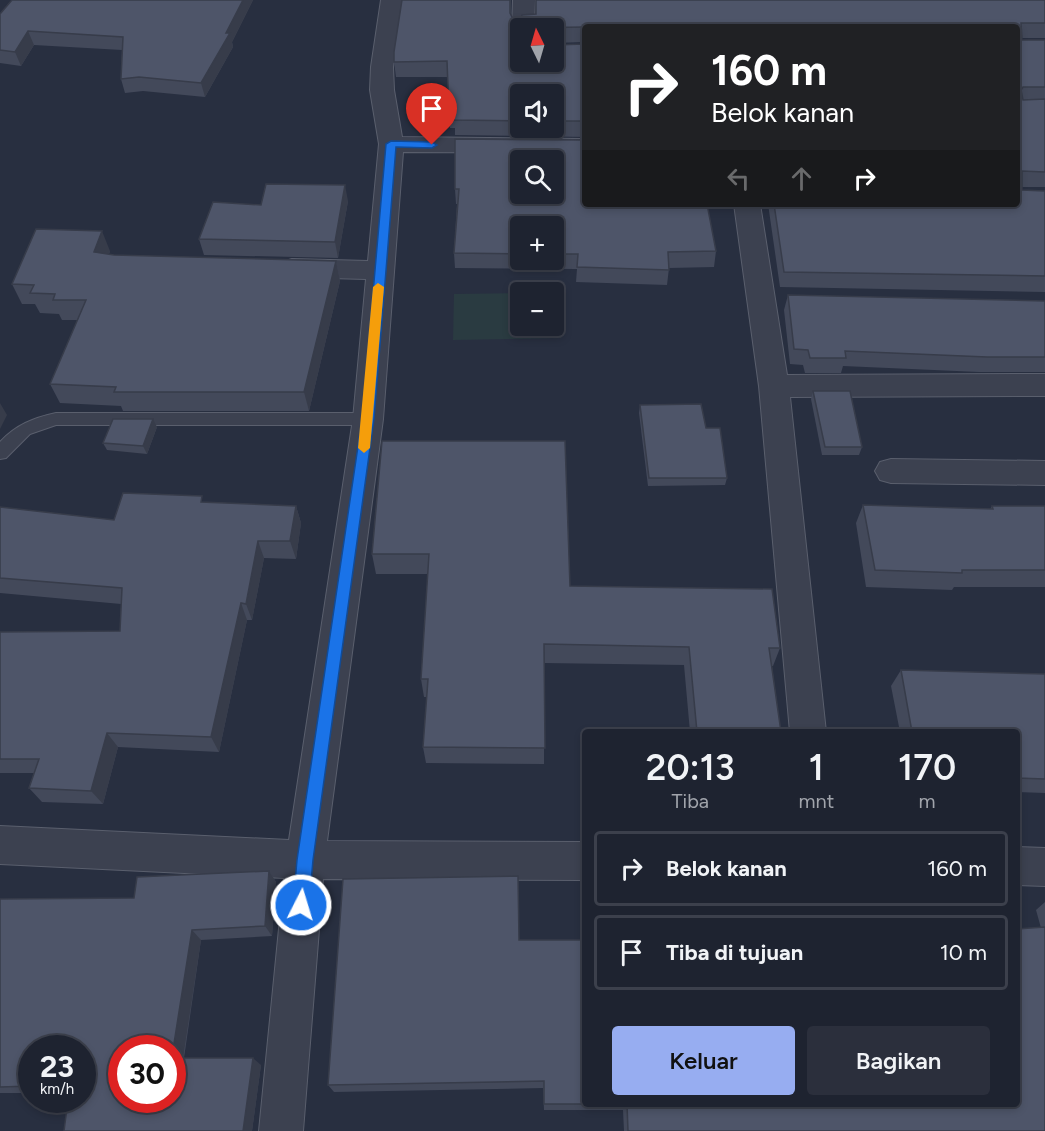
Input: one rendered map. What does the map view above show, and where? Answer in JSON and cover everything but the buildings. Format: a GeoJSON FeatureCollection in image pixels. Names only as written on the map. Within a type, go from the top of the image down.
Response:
{"type":"FeatureCollection","features":[{"type":"Feature","properties":{"kind":"street"},"geometry":{"type":"LineString","coordinates":[[281,1131],[305,860],[368,419],[391,144],[382,90],[382,67],[393,0]]}},
{"type":"Feature","properties":{"kind":"street"},"geometry":{"type":"LineString","coordinates":[[523,18],[524,0]]}},
{"type":"Feature","properties":{"kind":"street"},"geometry":{"type":"LineString","coordinates":[[391,144],[582,146]]}},
{"type":"Feature","properties":{"kind":"street"},"geometry":{"type":"LineString","coordinates":[[748,207],[773,298],[774,386],[808,729]]}},
{"type":"Feature","properties":{"kind":"street"},"geometry":{"type":"LineString","coordinates":[[263,267],[380,270]]}},
{"type":"Feature","properties":{"kind":"street"},"geometry":{"type":"LineString","coordinates":[[774,386],[1045,385]]}},
{"type":"Feature","properties":{"kind":"street"},"geometry":{"type":"LineString","coordinates":[[891,471],[1045,473]]}},
{"type":"Feature","properties":{"kind":"street"},"geometry":{"type":"LineString","coordinates":[[0,845],[305,860],[582,861]]}},
{"type":"Feature","properties":{"kind":"street"},"geometry":{"type":"LineString","coordinates":[[1020,866],[1045,867]]}},
{"type":"Feature","properties":{"kind":"lane"},"geometry":{"type":"LineString","coordinates":[[0,453],[22,430],[37,422],[56,419],[368,419]]}},
{"type":"Feature","properties":{"kind":"shaded area"},"geometry":{"type":"Polygon","coordinates":[[[510,293],[510,336],[561,336],[561,338],[453,340],[454,294],[510,293]]]}},
{"type":"Feature","properties":{"kind":"slow traffic"},"geometry":{"type":"LineString","coordinates":[[364,448],[378,287]]}},
{"type":"Feature","properties":{"kind":"route"},"geometry":{"type":"LineString","coordinates":[[301,905],[305,860],[368,419],[391,144],[432,145]]}}]}
